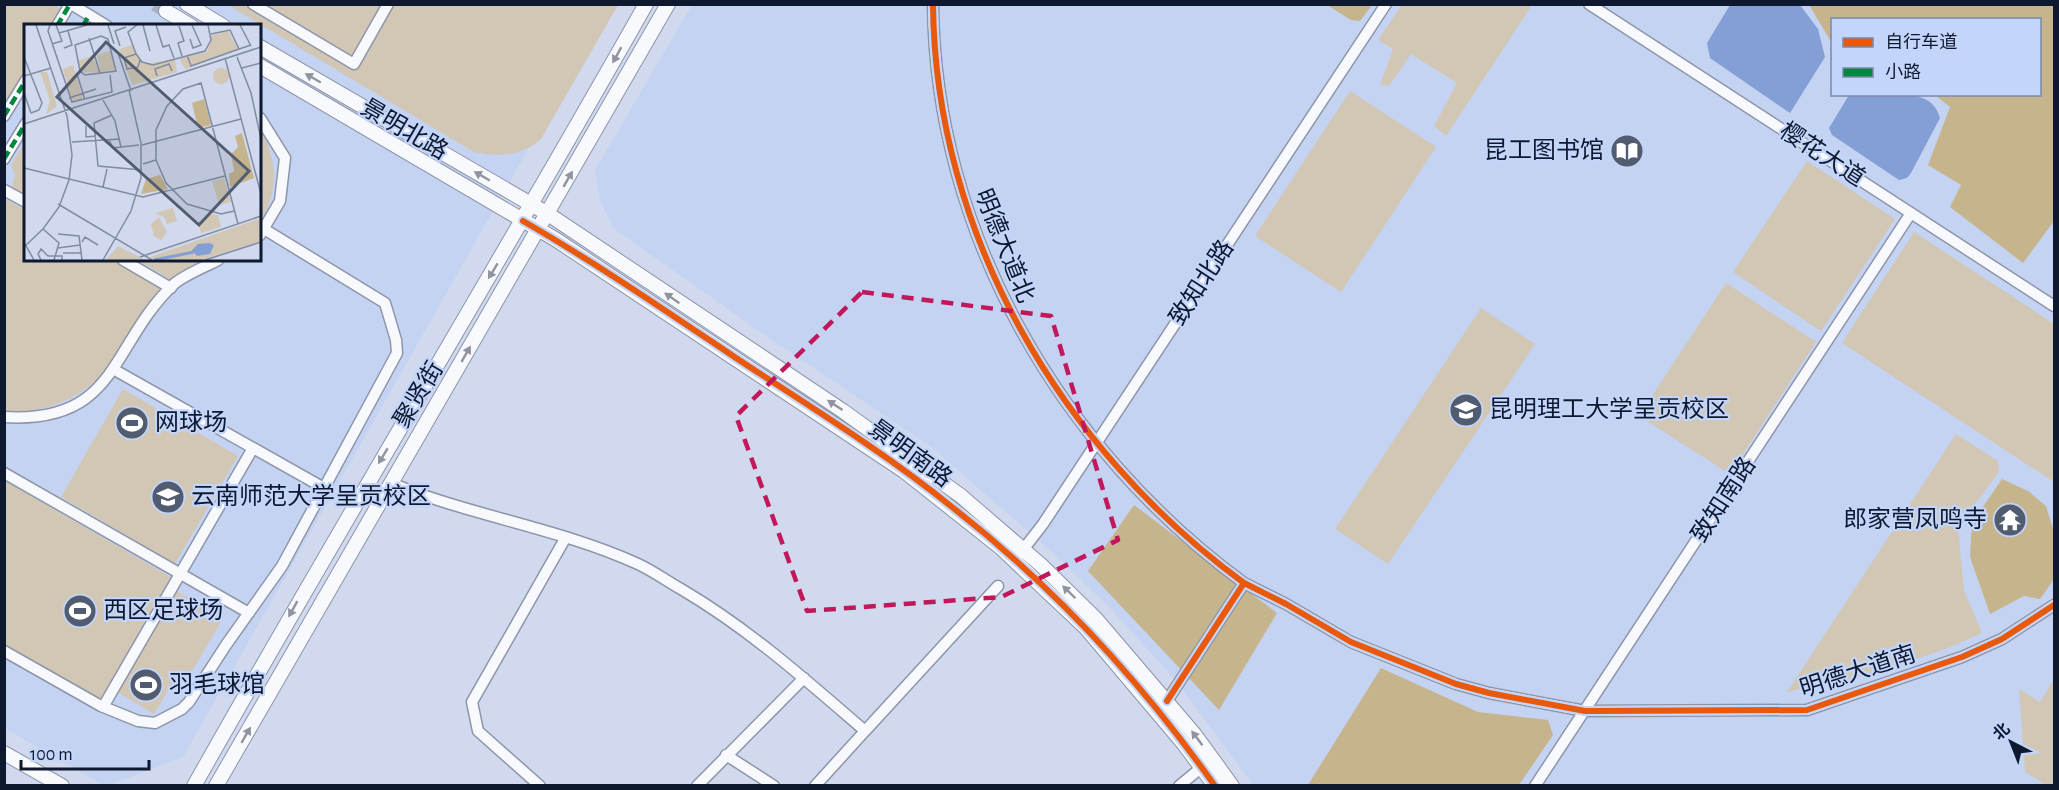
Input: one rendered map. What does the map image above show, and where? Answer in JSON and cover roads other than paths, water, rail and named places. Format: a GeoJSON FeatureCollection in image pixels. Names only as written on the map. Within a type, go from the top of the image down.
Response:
{"type":"FeatureCollection","features":[{"type":"Feature","properties":{"kind":"main road"},"geometry":{"type":"LineString","coordinates":[[187,4],[220,24]]}},
{"type":"Feature","properties":{"kind":"main road","name":"聚贤街"},"geometry":{"type":"LineString","coordinates":[[194,786],[322,558],[523,221],[646,4]]}},
{"type":"Feature","properties":{"kind":"main road","name":"聚贤街"},"geometry":{"type":"LineString","coordinates":[[216,786],[668,4]]}},
{"type":"Feature","properties":{"kind":"main road"},"geometry":{"type":"LineString","coordinates":[[166,11],[188,24]]}},
{"type":"Feature","properties":{"kind":"main road","name":"景明北路"},"geometry":{"type":"LineString","coordinates":[[261,48],[548,214]]}},
{"type":"Feature","properties":{"kind":"main road","name":"景明北路"},"geometry":{"type":"LineString","coordinates":[[261,67],[523,221]]}},
{"type":"Feature","properties":{"kind":"main road","name":"景明南路"},"geometry":{"type":"LineString","coordinates":[[548,214],[904,453],[961,496],[1086,628],[1202,767],[1215,786]]}},
{"type":"Feature","properties":{"kind":"main road","name":"景明南路"},"geometry":{"type":"LineString","coordinates":[[523,221],[835,422],[1019,555],[1096,618],[1167,701],[1232,786]]}},
{"type":"Feature","properties":{"kind":"main road"},"geometry":{"type":"LineString","coordinates":[[4,753],[62,786]]}},
{"type":"Feature","properties":{"kind":"street"},"geometry":{"type":"LineString","coordinates":[[58,24],[70,4],[104,24]]}},
{"type":"Feature","properties":{"kind":"street"},"geometry":{"type":"LineString","coordinates":[[253,4],[354,63],[388,4]]}},
{"type":"Feature","properties":{"kind":"street","name":"明德大道北"},"geometry":{"type":"LineString","coordinates":[[933,4],[940,97],[970,220],[994,278],[1027,345],[1097,443],[1155,507],[1244,583]]}},
{"type":"Feature","properties":{"kind":"street","name":"致知北路"},"geometry":{"type":"LineString","coordinates":[[1019,555],[1097,443],[1386,4]]}},
{"type":"Feature","properties":{"kind":"street","name":"樱花大道"},"geometry":{"type":"LineString","coordinates":[[1589,4],[2055,306]]}},
{"type":"Feature","properties":{"kind":"street"},"geometry":{"type":"LineString","coordinates":[[84,24],[89,15]]}},
{"type":"Feature","properties":{"kind":"street"},"geometry":{"type":"LineString","coordinates":[[4,116],[24,83]]}},
{"type":"Feature","properties":{"kind":"street"},"geometry":{"type":"LineString","coordinates":[[4,651],[103,706],[138,721],[155,723],[171,716],[189,702],[282,566],[397,353],[396,340],[385,303],[262,232],[280,201],[285,158],[261,120]]}},
{"type":"Feature","properties":{"kind":"street"},"geometry":{"type":"LineString","coordinates":[[4,159],[24,126]]}},
{"type":"Feature","properties":{"kind":"street"},"geometry":{"type":"LineString","coordinates":[[4,190],[24,201]]}},
{"type":"Feature","properties":{"kind":"street","name":"致知南路"},"geometry":{"type":"LineString","coordinates":[[1535,786],[1911,213]]}},
{"type":"Feature","properties":{"kind":"street"},"geometry":{"type":"LineString","coordinates":[[125,261],[171,288]]}},
{"type":"Feature","properties":{"kind":"street"},"geometry":{"type":"LineString","coordinates":[[4,417],[25,418],[69,410],[104,383],[151,311],[171,288],[216,261]]}},
{"type":"Feature","properties":{"kind":"street"},"geometry":{"type":"LineString","coordinates":[[113,369],[324,488]]}},
{"type":"Feature","properties":{"kind":"street"},"geometry":{"type":"LineString","coordinates":[[103,706],[178,573],[253,448]]}},
{"type":"Feature","properties":{"kind":"street"},"geometry":{"type":"LineString","coordinates":[[4,473],[249,613]]}},
{"type":"Feature","properties":{"kind":"street"},"geometry":{"type":"LineString","coordinates":[[391,483],[446,505],[566,537],[639,564],[717,610],[788,662],[865,731]]}},
{"type":"Feature","properties":{"kind":"street"},"geometry":{"type":"LineString","coordinates":[[540,786],[478,731],[472,702],[566,537]]}},
{"type":"Feature","properties":{"kind":"street"},"geometry":{"type":"LineString","coordinates":[[1167,701],[1244,583]]}},
{"type":"Feature","properties":{"kind":"street","name":"明德大道南"},"geometry":{"type":"LineString","coordinates":[[1244,583],[1286,604],[1351,642],[1456,684],[1489,693],[1585,711],[1808,710],[1972,652],[2002,639],[2055,605]]}},
{"type":"Feature","properties":{"kind":"street"},"geometry":{"type":"LineString","coordinates":[[815,786],[998,586]]}},
{"type":"Feature","properties":{"kind":"street"},"geometry":{"type":"LineString","coordinates":[[697,786],[804,678]]}},
{"type":"Feature","properties":{"kind":"street"},"geometry":{"type":"LineString","coordinates":[[726,755],[774,786]]}},
{"type":"Feature","properties":{"kind":"street"},"geometry":{"type":"LineString","coordinates":[[1179,786],[1202,767]]}},
{"type":"Feature","properties":{"kind":"water"},"geometry":{"type":"Polygon","coordinates":[[[1730,5],[1800,5],[1818,29],[1825,57],[1790,113],[1710,58],[1707,43],[1730,5]]]}},
{"type":"Feature","properties":{"kind":"water"},"geometry":{"type":"Polygon","coordinates":[[[1848,96],[1917,96],[1931,103],[1940,118],[1911,173],[1907,178],[1899,180],[1832,135],[1829,128],[1848,96]]]}},
{"type":"Feature","properties":{"kind":"tunnel"},"geometry":{"type":"LineString","coordinates":[[155,4],[166,11]]}},
{"type":"Feature","properties":{"kind":"place","name":"昆工图书馆"},"geometry":{"type":"Point","coordinates":[1627,151]}},
{"type":"Feature","properties":{"kind":"place","name":"昆明理工大学呈贡校区"},"geometry":{"type":"Point","coordinates":[1466,410]}},
{"type":"Feature","properties":{"kind":"place","name":"网球场"},"geometry":{"type":"Point","coordinates":[132,423]}},
{"type":"Feature","properties":{"kind":"place","name":"云南师范大学呈贡校区"},"geometry":{"type":"Point","coordinates":[168,497]}},
{"type":"Feature","properties":{"kind":"place","name":"郎家营凤鸣寺"},"geometry":{"type":"Point","coordinates":[2010,520]}},
{"type":"Feature","properties":{"kind":"place","name":"西区足球场"},"geometry":{"type":"Point","coordinates":[80,611]}},
{"type":"Feature","properties":{"kind":"place","name":"羽毛球馆"},"geometry":{"type":"Point","coordinates":[146,685]}}]}
